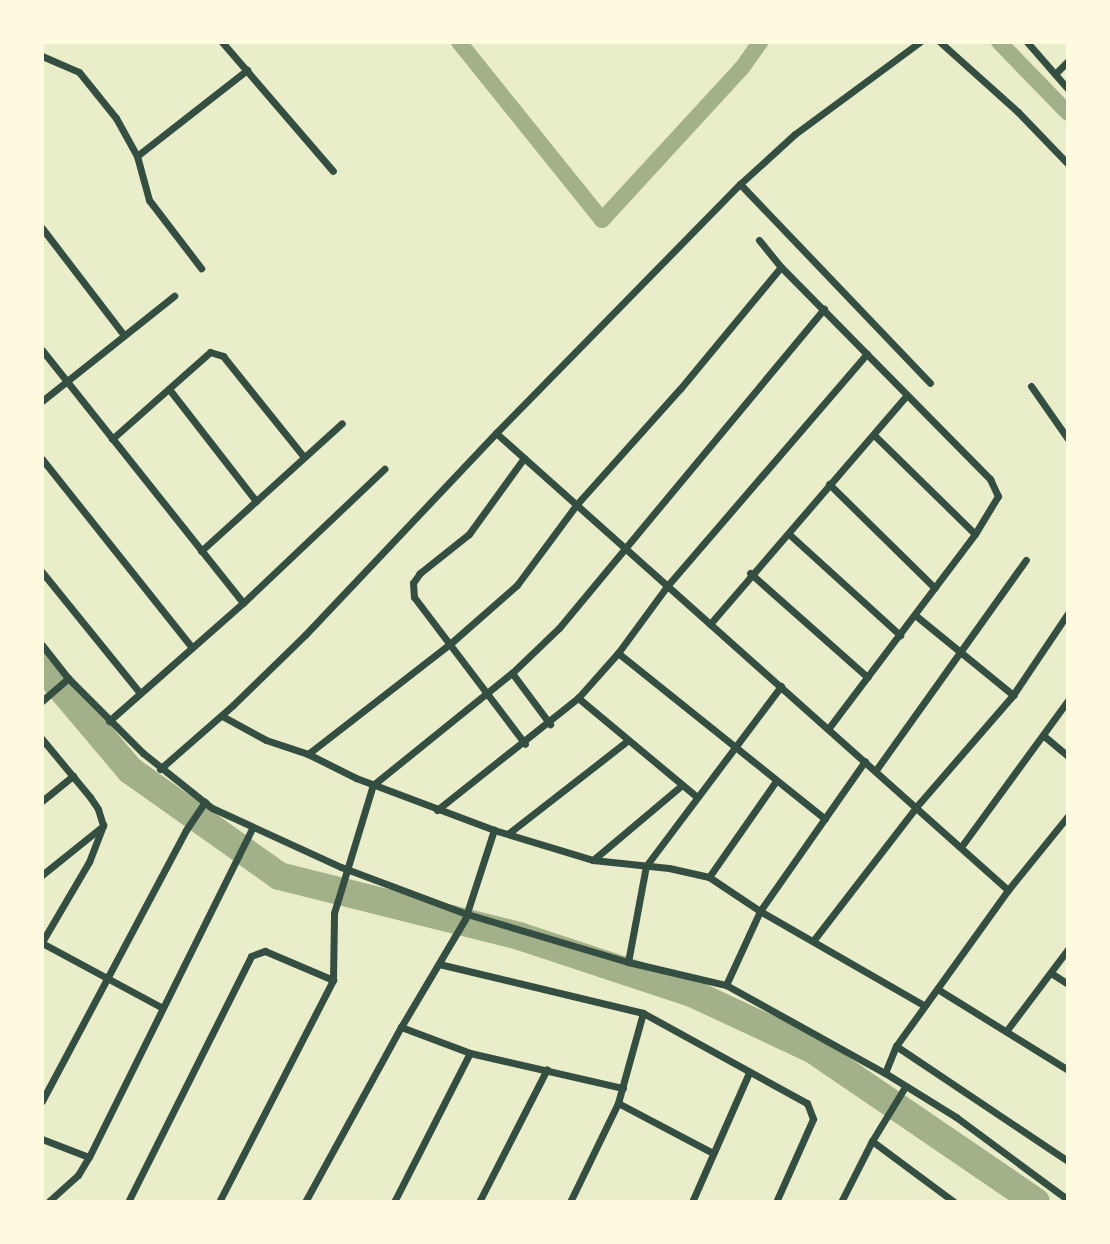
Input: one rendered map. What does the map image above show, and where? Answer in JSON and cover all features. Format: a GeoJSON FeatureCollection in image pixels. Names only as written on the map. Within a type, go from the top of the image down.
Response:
{"type":"FeatureCollection","features":[{"type":"Feature","properties":{"kind":"street"},"geometry":{"type":"LineString","coordinates":[[222,42],[333,171]]}},
{"type":"Feature","properties":{"kind":"street"},"geometry":{"type":"LineString","coordinates":[[160,769],[222,716],[368,570],[496,433],[740,184],[795,134],[920,42]]}},
{"type":"Feature","properties":{"kind":"street"},"geometry":{"type":"LineString","coordinates":[[940,42],[1018,112],[1068,164]]}},
{"type":"Feature","properties":{"kind":"street"},"geometry":{"type":"LineString","coordinates":[[1027,42],[1068,89]]}},
{"type":"Feature","properties":{"kind":"street"},"geometry":{"type":"LineString","coordinates":[[42,56],[79,72],[116,118],[137,156],[149,200],[201,268]]}},
{"type":"Feature","properties":{"kind":"street"},"geometry":{"type":"LineString","coordinates":[[1055,74],[1068,61]]}},
{"type":"Feature","properties":{"kind":"street"},"geometry":{"type":"LineString","coordinates":[[137,156],[247,70]]}},
{"type":"Feature","properties":{"kind":"street"},"geometry":{"type":"LineString","coordinates":[[740,184],[930,383]]}},
{"type":"Feature","properties":{"kind":"street"},"geometry":{"type":"LineString","coordinates":[[42,228],[123,334]]}},
{"type":"Feature","properties":{"kind":"street"},"geometry":{"type":"LineString","coordinates":[[759,240],[781,267],[990,479],[998,496],[975,534],[828,729]]}},
{"type":"Feature","properties":{"kind":"street"},"geometry":{"type":"LineString","coordinates":[[308,754],[451,643],[517,585],[578,503],[680,389],[781,267]]}},
{"type":"Feature","properties":{"kind":"street"},"geometry":{"type":"LineString","coordinates":[[42,401],[174,296]]}},
{"type":"Feature","properties":{"kind":"street"},"geometry":{"type":"LineString","coordinates":[[219,1202],[333,980],[334,913],[346,882],[373,785],[512,673],[559,628],[824,309]]}},
{"type":"Feature","properties":{"kind":"street"},"geometry":{"type":"LineString","coordinates":[[42,350],[243,603]]}},
{"type":"Feature","properties":{"kind":"street"},"geometry":{"type":"LineString","coordinates":[[112,439],[211,352],[223,356],[304,457]]}},
{"type":"Feature","properties":{"kind":"street"},"geometry":{"type":"LineString","coordinates":[[437,810],[525,744],[579,698],[618,653],[668,585],[867,354]]}},
{"type":"Feature","properties":{"kind":"street"},"geometry":{"type":"LineString","coordinates":[[1031,386],[1068,439]]}},
{"type":"Feature","properties":{"kind":"street"},"geometry":{"type":"LineString","coordinates":[[169,389],[256,502]]}},
{"type":"Feature","properties":{"kind":"street"},"geometry":{"type":"LineString","coordinates":[[710,624],[750,573],[790,535],[829,484],[906,396]]}},
{"type":"Feature","properties":{"kind":"street"},"geometry":{"type":"LineString","coordinates":[[201,551],[342,423]]}},
{"type":"Feature","properties":{"kind":"street"},"geometry":{"type":"LineString","coordinates":[[496,433],[578,503],[624,548],[917,806],[1008,890]]}},
{"type":"Feature","properties":{"kind":"street"},"geometry":{"type":"LineString","coordinates":[[874,435],[975,534]]}},
{"type":"Feature","properties":{"kind":"street"},"geometry":{"type":"LineString","coordinates":[[524,458],[469,534],[420,573],[413,583],[414,597],[525,744]]}},
{"type":"Feature","properties":{"kind":"street"},"geometry":{"type":"LineString","coordinates":[[42,459],[191,646]]}},
{"type":"Feature","properties":{"kind":"street"},"geometry":{"type":"LineString","coordinates":[[109,720],[243,603],[384,469]]}},
{"type":"Feature","properties":{"kind":"street"},"geometry":{"type":"LineString","coordinates":[[829,484],[935,588]]}},
{"type":"Feature","properties":{"kind":"street"},"geometry":{"type":"LineString","coordinates":[[790,535],[901,635]]}},
{"type":"Feature","properties":{"kind":"street"},"geometry":{"type":"LineString","coordinates":[[876,770],[1026,560]]}},
{"type":"Feature","properties":{"kind":"street"},"geometry":{"type":"LineString","coordinates":[[42,572],[140,693]]}},
{"type":"Feature","properties":{"kind":"street"},"geometry":{"type":"LineString","coordinates":[[750,573],[867,677]]}},
{"type":"Feature","properties":{"kind":"street"},"geometry":{"type":"LineString","coordinates":[[813,941],[917,806],[1013,695],[1068,613]]}},
{"type":"Feature","properties":{"kind":"street"},"geometry":{"type":"LineString","coordinates":[[915,615],[1013,695]]}},
{"type":"Feature","properties":{"kind":"street"},"geometry":{"type":"LineString","coordinates":[[42,645],[66,680],[160,769],[205,802],[252,828],[466,917],[628,962],[726,985],[885,1073],[956,1117],[1068,1200]]}},
{"type":"Feature","properties":{"kind":"street"},"geometry":{"type":"LineString","coordinates":[[618,653],[825,819]]}},
{"type":"Feature","properties":{"kind":"street"},"geometry":{"type":"LineString","coordinates":[[512,673],[550,724]]}},
{"type":"Feature","properties":{"kind":"street"},"geometry":{"type":"LineString","coordinates":[[42,701],[66,680]]}},
{"type":"Feature","properties":{"kind":"street"},"geometry":{"type":"LineString","coordinates":[[628,962],[646,866],[781,685]]}},
{"type":"Feature","properties":{"kind":"street"},"geometry":{"type":"LineString","coordinates":[[579,698],[696,797]]}},
{"type":"Feature","properties":{"kind":"street"},"geometry":{"type":"LineString","coordinates":[[961,847],[1068,700]]}},
{"type":"Feature","properties":{"kind":"street"},"geometry":{"type":"LineString","coordinates":[[222,716],[266,740],[308,754],[373,785],[494,830],[593,860],[709,877],[760,911],[925,1006]]}},
{"type":"Feature","properties":{"kind":"street"},"geometry":{"type":"LineString","coordinates":[[1044,736],[1068,756]]}},
{"type":"Feature","properties":{"kind":"street"},"geometry":{"type":"LineString","coordinates":[[42,739],[98,809],[103,825],[89,862],[42,942],[161,1007]]}},
{"type":"Feature","properties":{"kind":"street"},"geometry":{"type":"LineString","coordinates":[[509,833],[627,741]]}},
{"type":"Feature","properties":{"kind":"street"},"geometry":{"type":"LineString","coordinates":[[726,985],[760,911],[865,761]]}},
{"type":"Feature","properties":{"kind":"street"},"geometry":{"type":"LineString","coordinates":[[42,801],[72,776]]}},
{"type":"Feature","properties":{"kind":"street"},"geometry":{"type":"LineString","coordinates":[[709,877],[776,781]]}},
{"type":"Feature","properties":{"kind":"street"},"geometry":{"type":"LineString","coordinates":[[593,860],[681,786]]}},
{"type":"Feature","properties":{"kind":"street"},"geometry":{"type":"LineString","coordinates":[[42,1101],[186,830],[205,802]]}},
{"type":"Feature","properties":{"kind":"street"},"geometry":{"type":"LineString","coordinates":[[885,1073],[896,1046],[939,990],[1008,890],[1068,816]]}},
{"type":"Feature","properties":{"kind":"street"},"geometry":{"type":"LineString","coordinates":[[42,875],[103,825]]}},
{"type":"Feature","properties":{"kind":"street"},"geometry":{"type":"LineString","coordinates":[[48,1202],[78,1175],[89,1157],[252,828]]}},
{"type":"Feature","properties":{"kind":"street"},"geometry":{"type":"LineString","coordinates":[[305,1202],[401,1027],[466,917],[494,830]]}},
{"type":"Feature","properties":{"kind":"street"},"geometry":{"type":"LineString","coordinates":[[1007,1030],[1068,949]]}},
{"type":"Feature","properties":{"kind":"street"},"geometry":{"type":"LineString","coordinates":[[128,1202],[251,956],[265,951],[333,980]]}},
{"type":"Feature","properties":{"kind":"street"},"geometry":{"type":"LineString","coordinates":[[439,964],[643,1013],[807,1103],[813,1119],[776,1202]]}},
{"type":"Feature","properties":{"kind":"street"},"geometry":{"type":"LineString","coordinates":[[1051,973],[1068,984]]}},
{"type":"Feature","properties":{"kind":"street"},"geometry":{"type":"LineString","coordinates":[[939,990],[1068,1070]]}},
{"type":"Feature","properties":{"kind":"street"},"geometry":{"type":"LineString","coordinates":[[570,1202],[618,1103],[643,1013]]}},
{"type":"Feature","properties":{"kind":"street"},"geometry":{"type":"LineString","coordinates":[[401,1027],[470,1053],[624,1087]]}},
{"type":"Feature","properties":{"kind":"street"},"geometry":{"type":"LineString","coordinates":[[896,1046],[1068,1161]]}},
{"type":"Feature","properties":{"kind":"street"},"geometry":{"type":"LineString","coordinates":[[394,1202],[470,1053]]}},
{"type":"Feature","properties":{"kind":"street"},"geometry":{"type":"LineString","coordinates":[[479,1202],[547,1069]]}},
{"type":"Feature","properties":{"kind":"street"},"geometry":{"type":"LineString","coordinates":[[692,1202],[748,1073]]}},
{"type":"Feature","properties":{"kind":"street"},"geometry":{"type":"LineString","coordinates":[[842,1202],[872,1141],[905,1087]]}},
{"type":"Feature","properties":{"kind":"street"},"geometry":{"type":"LineString","coordinates":[[618,1103],[713,1153]]}},
{"type":"Feature","properties":{"kind":"street"},"geometry":{"type":"LineString","coordinates":[[42,1139],[89,1157]]}},
{"type":"Feature","properties":{"kind":"street"},"geometry":{"type":"LineString","coordinates":[[872,1141],[954,1202]]}},
{"type":"Feature","properties":{"kind":"waterway"},"geometry":{"type":"LineString","coordinates":[[459,42],[602,220],[742,68],[760,42]]}},
{"type":"Feature","properties":{"kind":"waterway"},"geometry":{"type":"LineString","coordinates":[[999,42],[1068,113]]}},
{"type":"Feature","properties":{"kind":"waterway"},"geometry":{"type":"LineString","coordinates":[[42,666],[130,770],[279,876],[519,936],[694,994],[812,1049],[1036,1202]]}}]}
